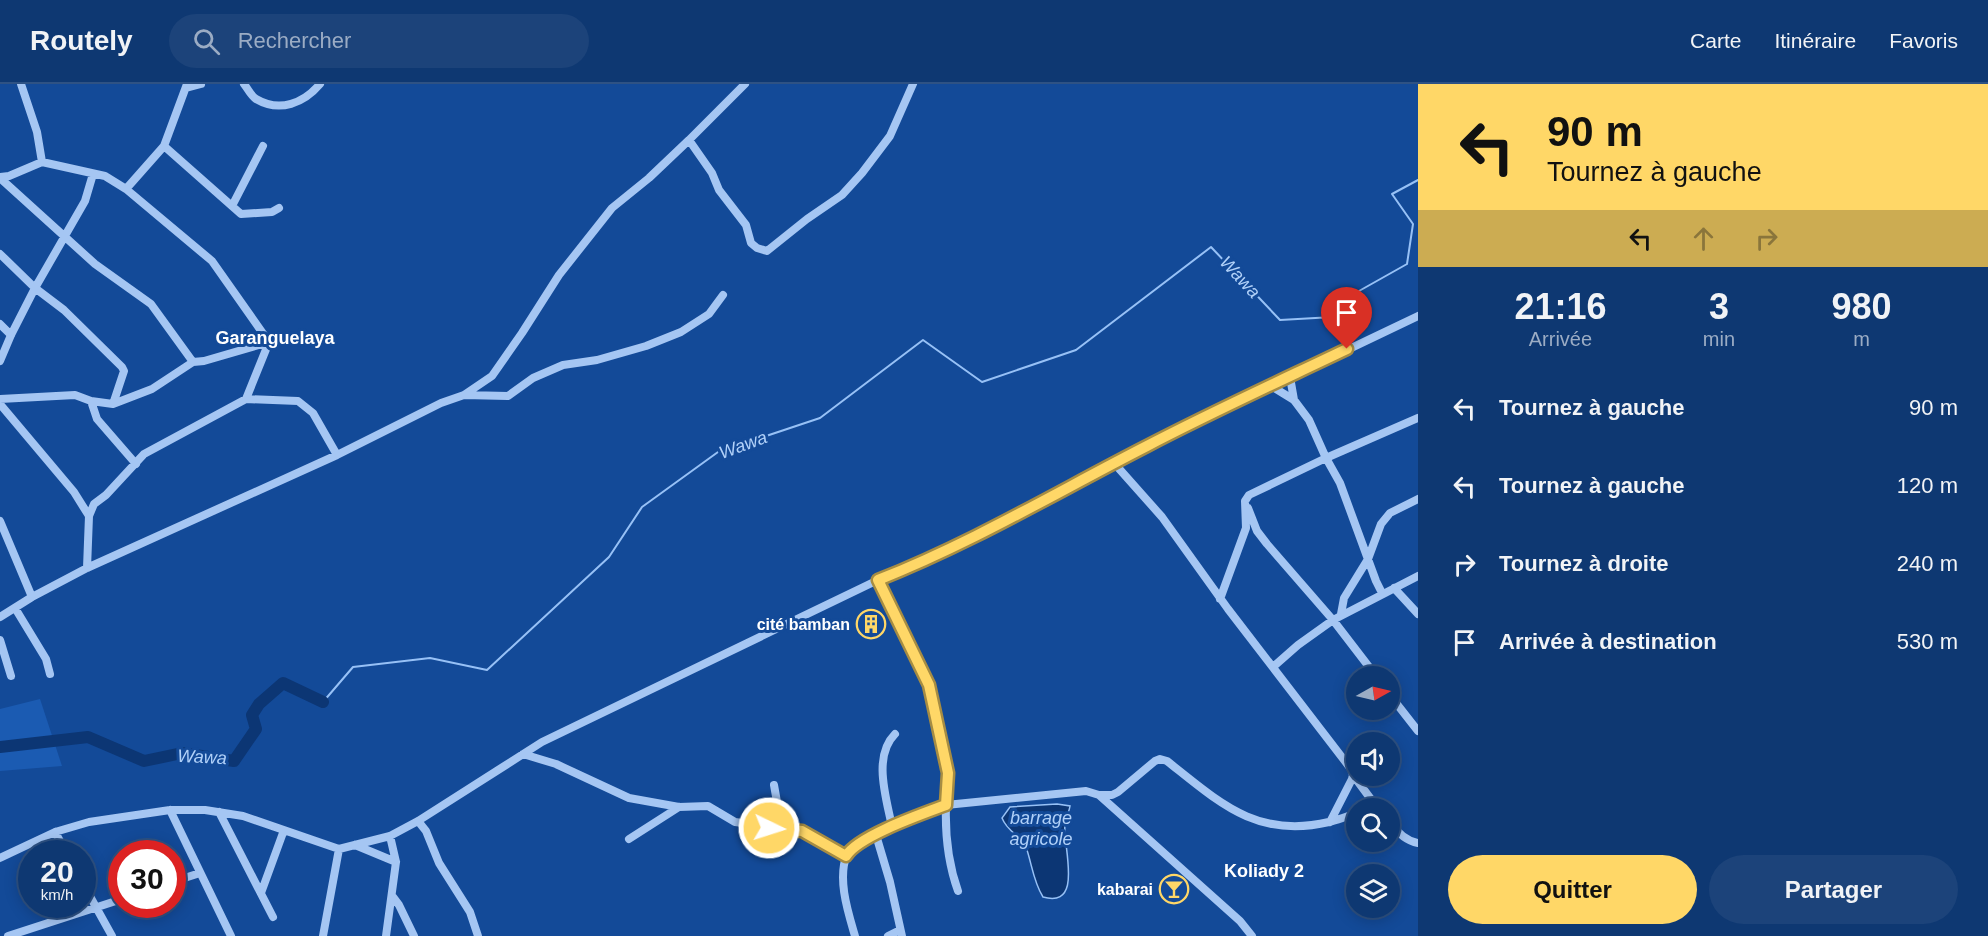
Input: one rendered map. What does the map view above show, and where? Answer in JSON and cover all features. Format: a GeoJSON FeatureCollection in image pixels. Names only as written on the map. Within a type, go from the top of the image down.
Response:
{"type":"FeatureCollection","features":[{"type":"Feature","properties":{"kind":"street"},"geometry":{"type":"LineString","coordinates":[[21,84],[37,132],[42,162]]}},
{"type":"Feature","properties":{"kind":"street"},"geometry":{"type":"LineString","coordinates":[[126,189],[164,146],[187,86],[201,84]]}},
{"type":"Feature","properties":{"kind":"street"},"geometry":{"type":"LineString","coordinates":[[244,84],[255,98],[278,106],[286,106],[310,96],[320,84]]}},
{"type":"Feature","properties":{"kind":"street"},"geometry":{"type":"LineString","coordinates":[[0,617],[87,568],[337,455],[441,403],[464,395],[492,376],[559,275],[612,208],[650,178],[745,84]]}},
{"type":"Feature","properties":{"kind":"street"},"geometry":{"type":"LineString","coordinates":[[690,140],[719,190],[746,225],[752,243],[757,248],[767,251],[842,195],[890,136],[913,84]]}},
{"type":"Feature","properties":{"kind":"street"},"geometry":{"type":"LineString","coordinates":[[164,146],[241,214],[272,212],[279,208]]}},
{"type":"Feature","properties":{"kind":"street"},"geometry":{"type":"LineString","coordinates":[[232,206],[263,146]]}},
{"type":"Feature","properties":{"kind":"street"},"geometry":{"type":"LineString","coordinates":[[0,178],[42,162],[105,176],[126,189],[212,261],[269,342]]}},
{"type":"Feature","properties":{"kind":"street"},"geometry":{"type":"LineString","coordinates":[[0,361],[35,288],[66,238],[85,201],[93,174]]}},
{"type":"Feature","properties":{"kind":"street"},"geometry":{"type":"LineString","coordinates":[[0,178],[94,264],[151,304],[193,362]]}},
{"type":"Feature","properties":{"kind":"street"},"geometry":{"type":"LineString","coordinates":[[0,254],[35,288],[64,310],[122,367],[124,371],[113,404]]}},
{"type":"Feature","properties":{"kind":"street"},"geometry":{"type":"LineString","coordinates":[[464,395],[508,396],[533,378],[563,364],[597,360],[646,346],[681,332],[709,314],[723,295]]}},
{"type":"Feature","properties":{"kind":"street"},"geometry":{"type":"LineString","coordinates":[[0,858],[56,832],[89,822],[170,810],[205,810],[243,816],[339,849],[390,836],[562,732],[878,580],[924,562],[1114,463],[1418,316]]}},
{"type":"Feature","properties":{"kind":"street"},"geometry":{"type":"LineString","coordinates":[[0,324],[11,335]]}},
{"type":"Feature","properties":{"kind":"street"},"geometry":{"type":"LineString","coordinates":[[0,399],[75,394],[91,401],[113,404],[152,389],[193,362],[204,361],[269,342]]}},
{"type":"Feature","properties":{"kind":"street"},"geometry":{"type":"LineString","coordinates":[[246,399],[269,342]]}},
{"type":"Feature","properties":{"kind":"street"},"geometry":{"type":"LineString","coordinates":[[1290,376],[1293,400]]}},
{"type":"Feature","properties":{"kind":"street"},"geometry":{"type":"LineString","coordinates":[[1271,386],[1293,400],[1309,420],[1340,483],[1382,593]]}},
{"type":"Feature","properties":{"kind":"street"},"geometry":{"type":"LineString","coordinates":[[87,568],[89,516],[94,504],[106,495],[144,454],[246,399],[298,401],[313,413],[337,455]]}},
{"type":"Feature","properties":{"kind":"street"},"geometry":{"type":"LineString","coordinates":[[91,401],[97,419],[136,464]]}},
{"type":"Feature","properties":{"kind":"street"},"geometry":{"type":"LineString","coordinates":[[0,404],[74,492],[89,516]]}},
{"type":"Feature","properties":{"kind":"street"},"geometry":{"type":"LineString","coordinates":[[1221,599],[1246,528],[1245,501],[1250,495],[1326,458],[1418,418]]}},
{"type":"Feature","properties":{"kind":"street"},"geometry":{"type":"LineString","coordinates":[[1114,463],[1161,517],[1346,763]]}},
{"type":"Feature","properties":{"kind":"street"},"geometry":{"type":"LineString","coordinates":[[1341,614],[1344,598],[1368,560],[1381,524],[1390,513],[1418,499]]}},
{"type":"Feature","properties":{"kind":"street"},"geometry":{"type":"LineString","coordinates":[[1245,501],[1257,531],[1333,620],[1368,666]]}},
{"type":"Feature","properties":{"kind":"street"},"geometry":{"type":"LineString","coordinates":[[0,521],[32,597]]}},
{"type":"Feature","properties":{"kind":"street"},"geometry":{"type":"LineString","coordinates":[[1273,668],[1298,645],[1341,614],[1418,576]]}},
{"type":"Feature","properties":{"kind":"street"},"geometry":{"type":"LineString","coordinates":[[878,580],[929,685],[948,773],[945,832],[958,891]]}},
{"type":"Feature","properties":{"kind":"street"},"geometry":{"type":"LineString","coordinates":[[1394,588],[1418,614]]}},
{"type":"Feature","properties":{"kind":"street"},"geometry":{"type":"LineString","coordinates":[[15,608],[46,659],[50,674]]}},
{"type":"Feature","properties":{"kind":"street"},"geometry":{"type":"LineString","coordinates":[[0,640],[11,676]]}},
{"type":"Feature","properties":{"kind":"street"},"geometry":{"type":"LineString","coordinates":[[1400,708],[1418,731]]}},
{"type":"Feature","properties":{"kind":"street"},"geometry":{"type":"LineString","coordinates":[[892,826],[882,770],[886,746],[895,734]]}},
{"type":"Feature","properties":{"kind":"street"},"geometry":{"type":"LineString","coordinates":[[523,754],[556,764],[629,798],[679,807],[708,806],[735,822],[802,831],[846,856]]}},
{"type":"Feature","properties":{"kind":"street"},"geometry":{"type":"LineString","coordinates":[[855,936],[843,878],[846,856],[851,848],[892,826],[946,805],[1086,791],[1099,795],[1112,795],[1160,759],[1167,761],[1220,801],[1261,823],[1289,827],[1330,822],[1346,817]]}},
{"type":"Feature","properties":{"kind":"street"},"geometry":{"type":"LineString","coordinates":[[769,828],[777,802],[774,785]]}},
{"type":"Feature","properties":{"kind":"street"},"geometry":{"type":"LineString","coordinates":[[1330,822],[1348,786]]}},
{"type":"Feature","properties":{"kind":"street"},"geometry":{"type":"LineString","coordinates":[[1099,795],[1240,921],[1252,936]]}},
{"type":"Feature","properties":{"kind":"street"},"geometry":{"type":"LineString","coordinates":[[628,839],[679,807]]}},
{"type":"Feature","properties":{"kind":"street"},"geometry":{"type":"LineString","coordinates":[[170,810],[227,935]]}},
{"type":"Feature","properties":{"kind":"street"},"geometry":{"type":"LineString","coordinates":[[219,812],[273,917]]}},
{"type":"Feature","properties":{"kind":"street"},"geometry":{"type":"LineString","coordinates":[[418,821],[426,831],[440,863],[470,912],[478,936]]}},
{"type":"Feature","properties":{"kind":"street"},"geometry":{"type":"LineString","coordinates":[[261,893],[284,830]]}},
{"type":"Feature","properties":{"kind":"street"},"geometry":{"type":"LineString","coordinates":[[56,832],[60,840]]}},
{"type":"Feature","properties":{"kind":"street"},"geometry":{"type":"LineString","coordinates":[[1400,834],[1418,843]]}},
{"type":"Feature","properties":{"kind":"street"},"geometry":{"type":"LineString","coordinates":[[876,835],[891,882],[901,933],[888,936]]}},
{"type":"Feature","properties":{"kind":"street"},"geometry":{"type":"LineString","coordinates":[[386,936],[396,862],[390,836]]}},
{"type":"Feature","properties":{"kind":"street"},"geometry":{"type":"LineString","coordinates":[[354,845],[396,862]]}},
{"type":"Feature","properties":{"kind":"street"},"geometry":{"type":"LineString","coordinates":[[323,936],[339,849]]}},
{"type":"Feature","properties":{"kind":"street"},"geometry":{"type":"LineString","coordinates":[[186,878],[200,873]]}},
{"type":"Feature","properties":{"kind":"street"},"geometry":{"type":"LineString","coordinates":[[393,897],[414,936]]}},
{"type":"Feature","properties":{"kind":"street"},"geometry":{"type":"LineString","coordinates":[[108,903],[96,907],[112,936]]}},
{"type":"Feature","properties":{"kind":"street"},"geometry":{"type":"LineString","coordinates":[[8,936],[63,918]]}},
{"type":"Feature","properties":{"kind":"shaded area"},"geometry":{"type":"Polygon","coordinates":[[[40,699],[62,766],[0,771],[0,709],[40,699]]]}},
{"type":"Feature","properties":{"kind":"water","name":"barrage agricole"},"geometry":{"type":"Polygon","coordinates":[[[1057,804],[1070,806],[1065,824],[1068,884],[1064,893],[1056,898],[1043,897],[1026,847],[1002,818],[1010,807],[1057,804]]]}},
{"type":"Feature","properties":{"kind":"waterway","name":"Wawa"},"geometry":{"type":"LineString","coordinates":[[323,702],[353,667],[430,658],[487,670],[609,557],[642,507],[718,452],[820,418],[923,340],[982,382],[1076,350],[1211,247],[1280,320],[1351,316],[1359,291],[1407,264],[1413,224],[1392,194],[1418,180]]}},
{"type":"Feature","properties":{"kind":"waterway","name":"Wawa"},"geometry":{"type":"LineString","coordinates":[[0,747],[88,737],[144,761],[182,753],[234,761],[256,729],[252,715],[259,704],[283,683],[323,702]]}},
{"type":"Feature","properties":{"kind":"place","name":"cité bamban"},"geometry":{"type":"Point","coordinates":[871,624]}},
{"type":"Feature","properties":{"kind":"place","name":"kabarai"},"geometry":{"type":"Point","coordinates":[1174,889]}},
{"type":"Feature","properties":{"kind":"district","name":"Garanguelaya"},"geometry":{"type":"Point","coordinates":[275,338]}},
{"type":"Feature","properties":{"kind":"district","name":"Koliady 2"},"geometry":{"type":"Point","coordinates":[1264,871]}},
{"type":"Feature","properties":{"kind":"route"},"geometry":{"type":"LineString","coordinates":[[769,828],[802,831],[846,856],[851,848],[892,826],[946,805],[948,773],[929,685],[878,580],[924,562],[1020,514],[1148,445],[1347,349]]}}]}
